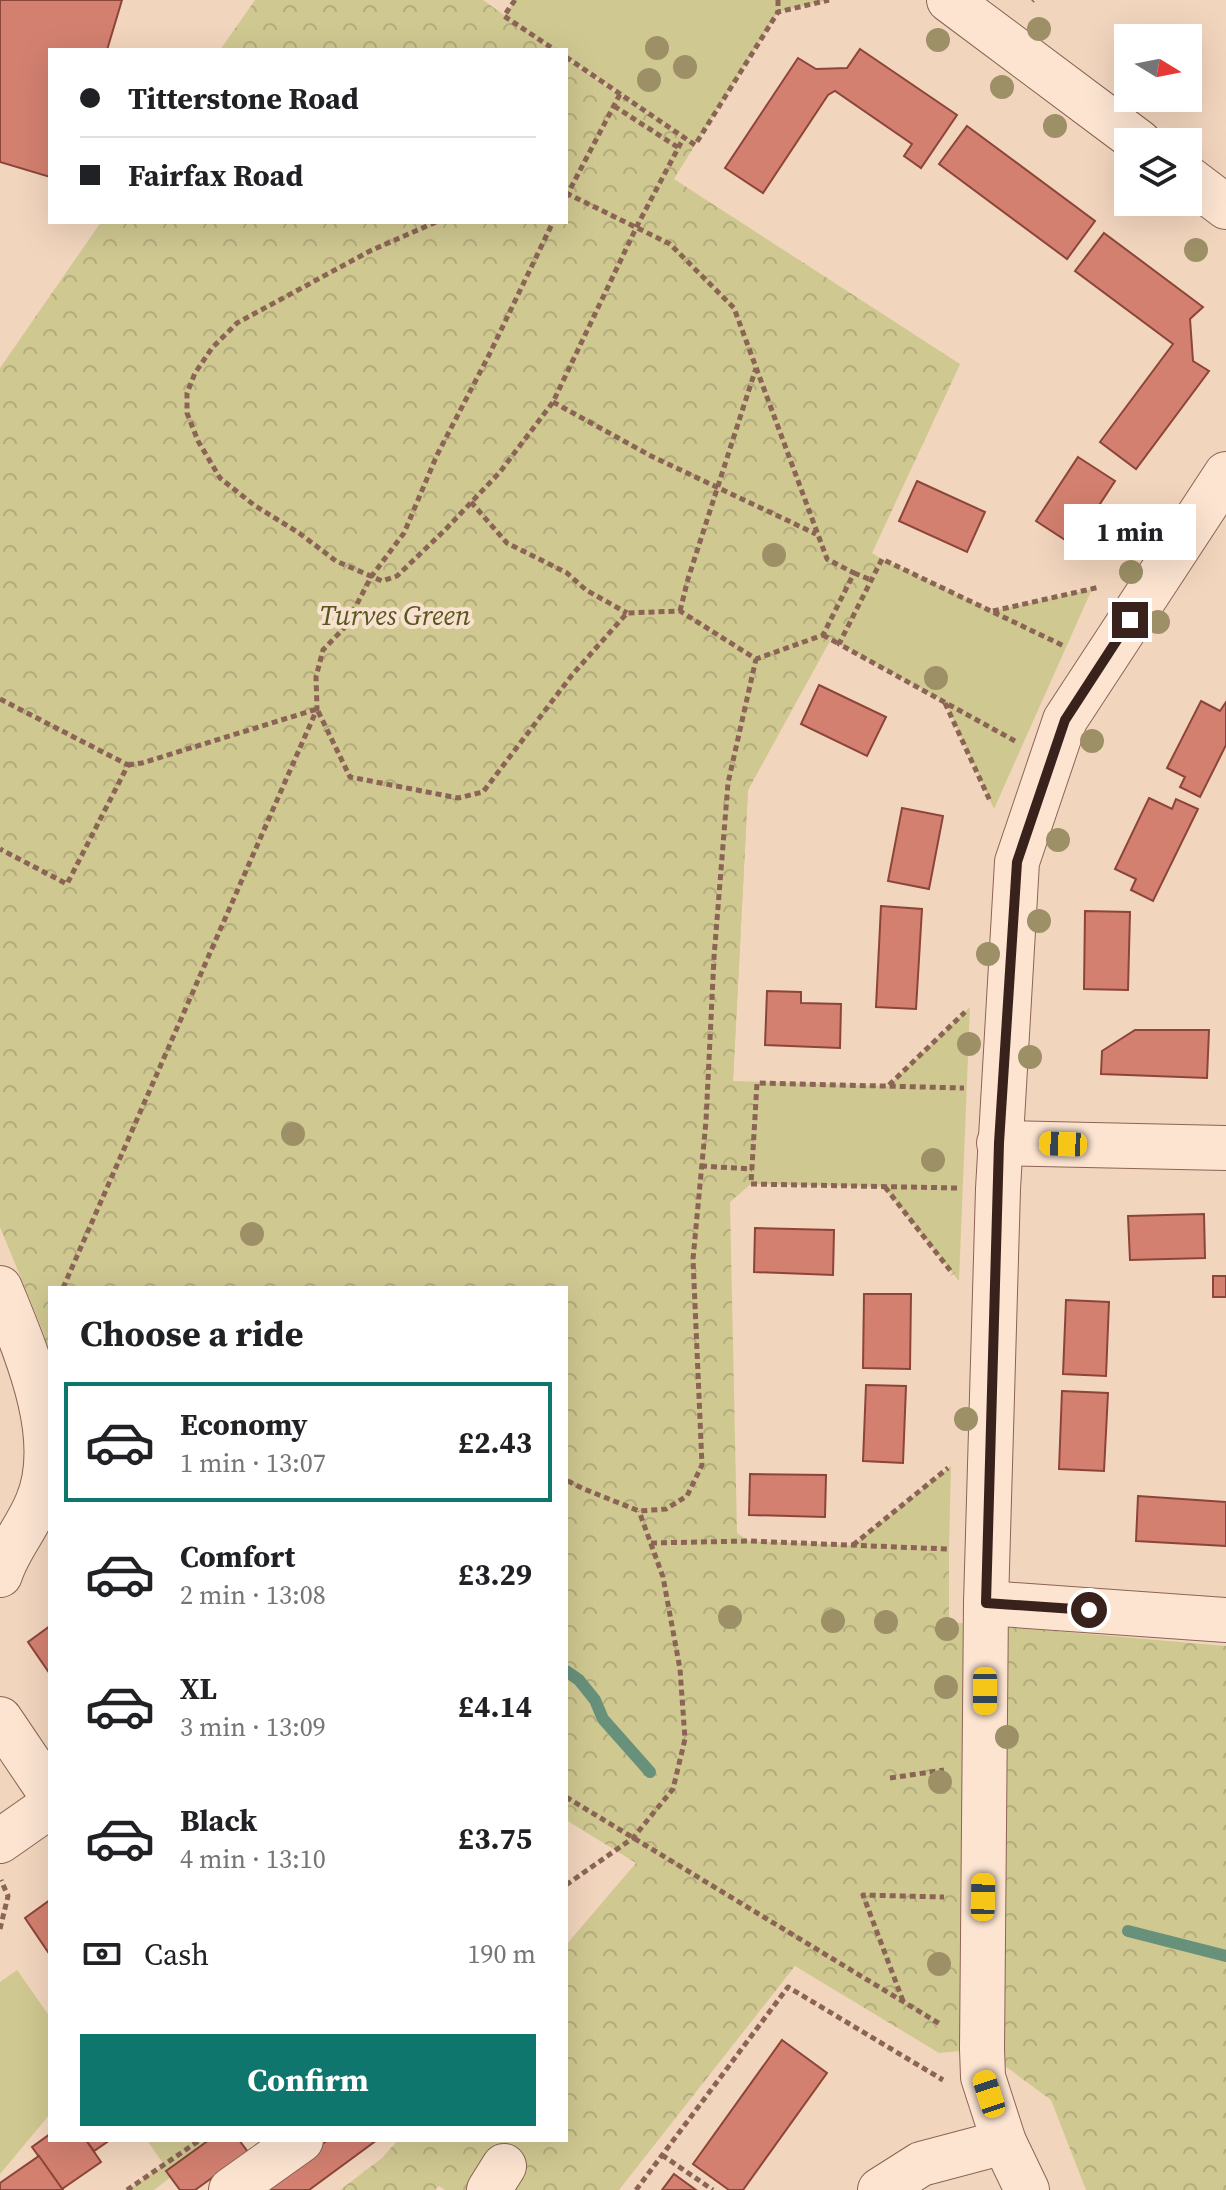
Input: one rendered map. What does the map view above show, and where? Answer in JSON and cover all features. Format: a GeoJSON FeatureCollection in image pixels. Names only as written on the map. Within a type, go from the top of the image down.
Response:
{"type":"FeatureCollection","features":[{"type":"Feature","properties":{"kind":"street"},"geometry":{"type":"LineString","coordinates":[[949,0],[1120,128]]}},
{"type":"Feature","properties":{"kind":"street"},"geometry":{"type":"LineString","coordinates":[[1202,189],[1226,207]]}},
{"type":"Feature","properties":{"kind":"street"},"geometry":{"type":"LineString","coordinates":[[1027,2190],[999,2126],[983,2077],[982,2049],[986,1603],[999,1143],[1017,862],[1065,720],[1226,474]]}},
{"type":"Feature","properties":{"kind":"street"},"geometry":{"type":"LineString","coordinates":[[999,1143],[1226,1148]]}},
{"type":"Feature","properties":{"kind":"street"},"geometry":{"type":"LineString","coordinates":[[0,1288],[42,1405],[47,1456],[38,1501],[0,1575]]}},
{"type":"Feature","properties":{"kind":"street"},"geometry":{"type":"LineString","coordinates":[[986,1603],[1226,1620]]}},
{"type":"Feature","properties":{"kind":"street"},"geometry":{"type":"LineString","coordinates":[[0,1719],[48,1790]]}},
{"type":"Feature","properties":{"kind":"street"},"geometry":{"type":"LineString","coordinates":[[0,1841],[48,1807]]}},
{"type":"Feature","properties":{"kind":"street"},"geometry":{"type":"LineString","coordinates":[[880,2190],[921,2164],[999,2126]]}},
{"type":"Feature","properties":{"kind":"street"},"geometry":{"type":"LineString","coordinates":[[231,2190],[272,2148]]}},
{"type":"Feature","properties":{"kind":"path"},"geometry":{"type":"LineString","coordinates":[[515,0],[504,16],[552,48]]}},
{"type":"Feature","properties":{"kind":"path"},"geometry":{"type":"LineString","coordinates":[[568,58],[695,145],[778,12],[778,0]]}},
{"type":"Feature","properties":{"kind":"path"},"geometry":{"type":"LineString","coordinates":[[778,12],[829,0]]}},
{"type":"Feature","properties":{"kind":"path"},"geometry":{"type":"LineString","coordinates":[[568,192],[620,94]]}},
{"type":"Feature","properties":{"kind":"path"},"geometry":{"type":"LineString","coordinates":[[614,106],[679,148]]}},
{"type":"Feature","properties":{"kind":"path"},"geometry":{"type":"LineString","coordinates":[[431,224],[370,251],[237,323],[212,348],[195,373],[187,393],[187,413],[198,441],[220,478],[336,561],[382,581],[397,576],[500,472],[553,402],[637,226],[684,137]]}},
{"type":"Feature","properties":{"kind":"path"},"geometry":{"type":"LineString","coordinates":[[568,194],[670,244],[734,308],[827,559],[871,580]]}},
{"type":"Feature","properties":{"kind":"path"},"geometry":{"type":"LineString","coordinates":[[552,224],[437,455],[404,533],[371,577],[345,627],[323,650],[316,677],[317,709],[350,777],[458,798],[483,792],[572,675],[627,613]]}},
{"type":"Feature","properties":{"kind":"path"},"geometry":{"type":"LineString","coordinates":[[680,611],[756,367]]}},
{"type":"Feature","properties":{"kind":"path"},"geometry":{"type":"LineString","coordinates":[[553,402],[651,456],[817,534]]}},
{"type":"Feature","properties":{"kind":"path"},"geometry":{"type":"LineString","coordinates":[[471,502],[507,543],[567,573],[586,590],[627,613],[680,611],[756,659]]}},
{"type":"Feature","properties":{"kind":"path"},"geometry":{"type":"LineString","coordinates":[[839,644],[882,559],[1101,663]]}},
{"type":"Feature","properties":{"kind":"path"},"geometry":{"type":"LineString","coordinates":[[756,659],[823,635],[854,573]]}},
{"type":"Feature","properties":{"kind":"path"},"geometry":{"type":"LineString","coordinates":[[992,611],[1158,576]]}},
{"type":"Feature","properties":{"kind":"path"},"geometry":{"type":"LineString","coordinates":[[823,635],[1051,761]]}},
{"type":"Feature","properties":{"kind":"path"},"geometry":{"type":"LineString","coordinates":[[568,1481],[639,1511],[666,1509],[687,1496],[702,1465],[693,1259],[706,1121],[714,957],[728,783],[756,659]]}},
{"type":"Feature","properties":{"kind":"path"},"geometry":{"type":"LineString","coordinates":[[0,699],[128,765],[317,709]]}},
{"type":"Feature","properties":{"kind":"path"},"geometry":{"type":"LineString","coordinates":[[945,702],[1017,862]]}},
{"type":"Feature","properties":{"kind":"path"},"geometry":{"type":"LineString","coordinates":[[64,1286],[317,709]]}},
{"type":"Feature","properties":{"kind":"path"},"geometry":{"type":"LineString","coordinates":[[0,849],[67,884],[128,765]]}},
{"type":"Feature","properties":{"kind":"path"},"geometry":{"type":"LineString","coordinates":[[888,1086],[1011,967]]}},
{"type":"Feature","properties":{"kind":"path"},"geometry":{"type":"LineString","coordinates":[[998,1189],[751,1184],[757,1083],[1003,1089]]}},
{"type":"Feature","properties":{"kind":"path"},"geometry":{"type":"LineString","coordinates":[[701,1166],[752,1169]]}},
{"type":"Feature","properties":{"kind":"path"},"geometry":{"type":"LineString","coordinates":[[884,1187],[994,1326]]}},
{"type":"Feature","properties":{"kind":"path"},"geometry":{"type":"LineString","coordinates":[[853,1545],[991,1433]]}},
{"type":"Feature","properties":{"kind":"path"},"geometry":{"type":"LineString","coordinates":[[568,1884],[633,1838],[673,1789],[685,1739],[680,1669],[663,1577],[639,1511]]}},
{"type":"Feature","properties":{"kind":"path"},"geometry":{"type":"LineString","coordinates":[[651,1543],[749,1541],[988,1551]]}},
{"type":"Feature","properties":{"kind":"path"},"geometry":{"type":"LineString","coordinates":[[890,1778],[985,1764]]}},
{"type":"Feature","properties":{"kind":"path"},"geometry":{"type":"LineString","coordinates":[[568,1798],[982,2049]]}},
{"type":"Feature","properties":{"kind":"path"},"geometry":{"type":"LineString","coordinates":[[0,1877],[8,1896],[0,1929]]}},
{"type":"Feature","properties":{"kind":"path"},"geometry":{"type":"LineString","coordinates":[[904,2002],[863,1895],[983,1897]]}},
{"type":"Feature","properties":{"kind":"path"},"geometry":{"type":"LineString","coordinates":[[636,2190],[788,1987],[999,2126]]}},
{"type":"Feature","properties":{"kind":"path"},"geometry":{"type":"LineString","coordinates":[[127,2190],[197,2142]]}},
{"type":"Feature","properties":{"kind":"path"},"geometry":{"type":"LineString","coordinates":[[662,2155],[713,2190]]}},
{"type":"Feature","properties":{"kind":"green space"},"geometry":{"type":"Polygon","coordinates":[[[255,0],[483,0],[550,48],[221,48],[255,0]]]}},
{"type":"Feature","properties":{"kind":"green space"},"geometry":{"type":"Polygon","coordinates":[[[515,0],[829,0],[778,12],[695,145],[568,58],[568,48],[552,48],[504,16],[515,0]]]}},
{"type":"Feature","properties":{"kind":"green space","name":"Turves Green"},"geometry":{"type":"Polygon","coordinates":[[[568,60],[695,145],[674,179],[960,364],[872,553],[882,559],[839,644],[830,639],[748,790],[733,1081],[757,1083],[751,1184],[730,1202],[737,1533],[749,1541],[949,1549],[949,1622],[1226,1646],[1226,2190],[1086,2190],[1051,2100],[982,2049],[939,2053],[795,1966],[619,2190],[445,2190],[439,2186],[435,2190],[340,2190],[382,2158],[396,2142],[568,2142],[568,1943],[636,1863],[568,1821],[568,1286],[48,1286],[48,1357],[44,1334],[0,1227],[0,368],[100,224],[568,224],[568,60]]]}},
{"type":"Feature","properties":{"kind":"green space"},"geometry":{"type":"Polygon","coordinates":[[[960,364],[831,639],[748,790],[733,1081],[888,1086],[970,1007],[959,1281],[884,1187],[751,1184],[754,1125],[706,1121],[577,415],[960,364]]]}},
{"type":"Feature","properties":{"kind":"green space"},"geometry":{"type":"Polygon","coordinates":[[[882,559],[992,611],[1092,589],[994,809],[945,702],[839,644],[882,559]]]}},
{"type":"Feature","properties":{"kind":"green space"},"geometry":{"type":"Polygon","coordinates":[[[951,1466],[949,1549],[853,1545],[951,1466]]]}},
{"type":"Feature","properties":{"kind":"green space"},"geometry":{"type":"Polygon","coordinates":[[[17,1970],[48,2014],[48,2116],[0,2174],[0,1982],[17,1970]]]}},
{"type":"Feature","properties":{"kind":"green space"},"geometry":{"type":"Polygon","coordinates":[[[148,2142],[206,2142],[167,2170],[171,2177],[154,2190],[127,2190],[164,2165],[148,2142]]]}},
{"type":"Feature","properties":{"kind":"building"},"geometry":{"type":"Polygon","coordinates":[[[0,0],[122,0],[108,48],[48,48],[48,176],[0,162],[0,0]]]}},
{"type":"Feature","properties":{"kind":"building"},"geometry":{"type":"Polygon","coordinates":[[[860,49],[957,115],[921,168],[904,156],[912,144],[835,91],[828,95],[763,193],[725,168],[798,58],[816,69],[847,68],[860,49]]]}},
{"type":"Feature","properties":{"kind":"building"},"geometry":{"type":"Polygon","coordinates":[[[967,126],[1095,221],[1067,259],[939,164],[967,126]]]}},
{"type":"Feature","properties":{"kind":"building"},"geometry":{"type":"Polygon","coordinates":[[[1104,233],[1203,307],[1190,319],[1193,361],[1209,371],[1136,469],[1100,442],[1173,344],[1075,271],[1104,233]]]}},
{"type":"Feature","properties":{"kind":"building"},"geometry":{"type":"Polygon","coordinates":[[[1078,457],[1115,481],[1073,545],[1036,521],[1078,457]]]}},
{"type":"Feature","properties":{"kind":"building"},"geometry":{"type":"Polygon","coordinates":[[[917,481],[985,512],[967,552],[899,521],[917,481]]]}},
{"type":"Feature","properties":{"kind":"building"},"geometry":{"type":"Polygon","coordinates":[[[819,685],[886,717],[867,756],[801,724],[819,685]]]}},
{"type":"Feature","properties":{"kind":"building"},"geometry":{"type":"Polygon","coordinates":[[[1201,701],[1220,711],[1226,702],[1226,745],[1200,797],[1180,787],[1185,777],[1167,768],[1201,701]]]}},
{"type":"Feature","properties":{"kind":"building"},"geometry":{"type":"Polygon","coordinates":[[[1149,798],[1172,809],[1176,799],[1198,809],[1153,901],[1131,890],[1136,879],[1115,869],[1149,798]]]}},
{"type":"Feature","properties":{"kind":"building"},"geometry":{"type":"Polygon","coordinates":[[[902,808],[943,816],[929,889],[888,881],[902,808]]]}},
{"type":"Feature","properties":{"kind":"building"},"geometry":{"type":"Polygon","coordinates":[[[881,906],[922,909],[916,1009],[876,1007],[881,906]]]}},
{"type":"Feature","properties":{"kind":"building"},"geometry":{"type":"Polygon","coordinates":[[[1085,911],[1130,912],[1128,990],[1084,989],[1085,911]]]}},
{"type":"Feature","properties":{"kind":"building"},"geometry":{"type":"Polygon","coordinates":[[[767,991],[801,992],[801,1003],[841,1004],[840,1048],[765,1045],[767,991]]]}},
{"type":"Feature","properties":{"kind":"building"},"geometry":{"type":"Polygon","coordinates":[[[1135,1030],[1209,1030],[1207,1078],[1101,1074],[1102,1051],[1135,1030]]]}},
{"type":"Feature","properties":{"kind":"building"},"geometry":{"type":"Polygon","coordinates":[[[1204,1214],[1205,1258],[1130,1260],[1128,1216],[1204,1214]]]}},
{"type":"Feature","properties":{"kind":"building"},"geometry":{"type":"Polygon","coordinates":[[[755,1228],[834,1230],[833,1275],[754,1272],[755,1228]]]}},
{"type":"Feature","properties":{"kind":"building"},"geometry":{"type":"Polygon","coordinates":[[[1213,1276],[1226,1276],[1226,1297],[1213,1297],[1213,1276]]]}},
{"type":"Feature","properties":{"kind":"building"},"geometry":{"type":"Polygon","coordinates":[[[864,1294],[911,1294],[910,1369],[863,1368],[864,1294]]]}},
{"type":"Feature","properties":{"kind":"building"},"geometry":{"type":"Polygon","coordinates":[[[1066,1300],[1109,1302],[1106,1376],[1063,1374],[1066,1300]]]}},
{"type":"Feature","properties":{"kind":"building"},"geometry":{"type":"Polygon","coordinates":[[[866,1385],[906,1386],[903,1463],[863,1461],[866,1385]]]}},
{"type":"Feature","properties":{"kind":"building"},"geometry":{"type":"Polygon","coordinates":[[[1062,1391],[1108,1393],[1104,1471],[1059,1469],[1062,1391]]]}},
{"type":"Feature","properties":{"kind":"building"},"geometry":{"type":"Polygon","coordinates":[[[750,1474],[826,1475],[825,1517],[749,1515],[750,1474]]]}},
{"type":"Feature","properties":{"kind":"building"},"geometry":{"type":"Polygon","coordinates":[[[1138,1496],[1226,1502],[1226,1546],[1136,1541],[1138,1496]]]}},
{"type":"Feature","properties":{"kind":"building"},"geometry":{"type":"Polygon","coordinates":[[[48,1627],[48,1671],[28,1642],[48,1627]]]}},
{"type":"Feature","properties":{"kind":"building"},"geometry":{"type":"Polygon","coordinates":[[[48,1901],[48,1952],[25,1918],[48,1901]]]}},
{"type":"Feature","properties":{"kind":"building"},"geometry":{"type":"Polygon","coordinates":[[[782,2040],[827,2073],[743,2190],[729,2190],[693,2164],[782,2040]]]}},
{"type":"Feature","properties":{"kind":"building"},"geometry":{"type":"Polygon","coordinates":[[[48,2135],[48,2142],[87,2142],[101,2162],[62,2189],[32,2147],[48,2135]]]}},
{"type":"Feature","properties":{"kind":"building"},"geometry":{"type":"Polygon","coordinates":[[[87,2142],[107,2142],[94,2151],[87,2142]]]}},
{"type":"Feature","properties":{"kind":"building"},"geometry":{"type":"Polygon","coordinates":[[[206,2142],[240,2142],[248,2152],[195,2190],[180,2190],[166,2171],[206,2142]]]}},
{"type":"Feature","properties":{"kind":"building"},"geometry":{"type":"Polygon","coordinates":[[[325,2142],[374,2142],[309,2190],[259,2190],[325,2142]]]}},
{"type":"Feature","properties":{"kind":"building"},"geometry":{"type":"Polygon","coordinates":[[[39,2156],[63,2190],[0,2190],[0,2183],[39,2156]]]}},
{"type":"Feature","properties":{"kind":"building"},"geometry":{"type":"Polygon","coordinates":[[[674,2174],[696,2190],[662,2190],[674,2174]]]}},
{"type":"Feature","properties":{"kind":"waterway"},"geometry":{"type":"LineString","coordinates":[[568,1672],[579,1680],[595,1700],[603,1719],[650,1772]]}},
{"type":"Feature","properties":{"kind":"waterway"},"geometry":{"type":"LineString","coordinates":[[1128,1931],[1226,1956]]}},
{"type":"Feature","properties":{"kind":"route"},"geometry":{"type":"LineString","coordinates":[[1089,1610],[986,1603],[999,1143],[1017,862],[1065,720],[1130,620]]}}]}
